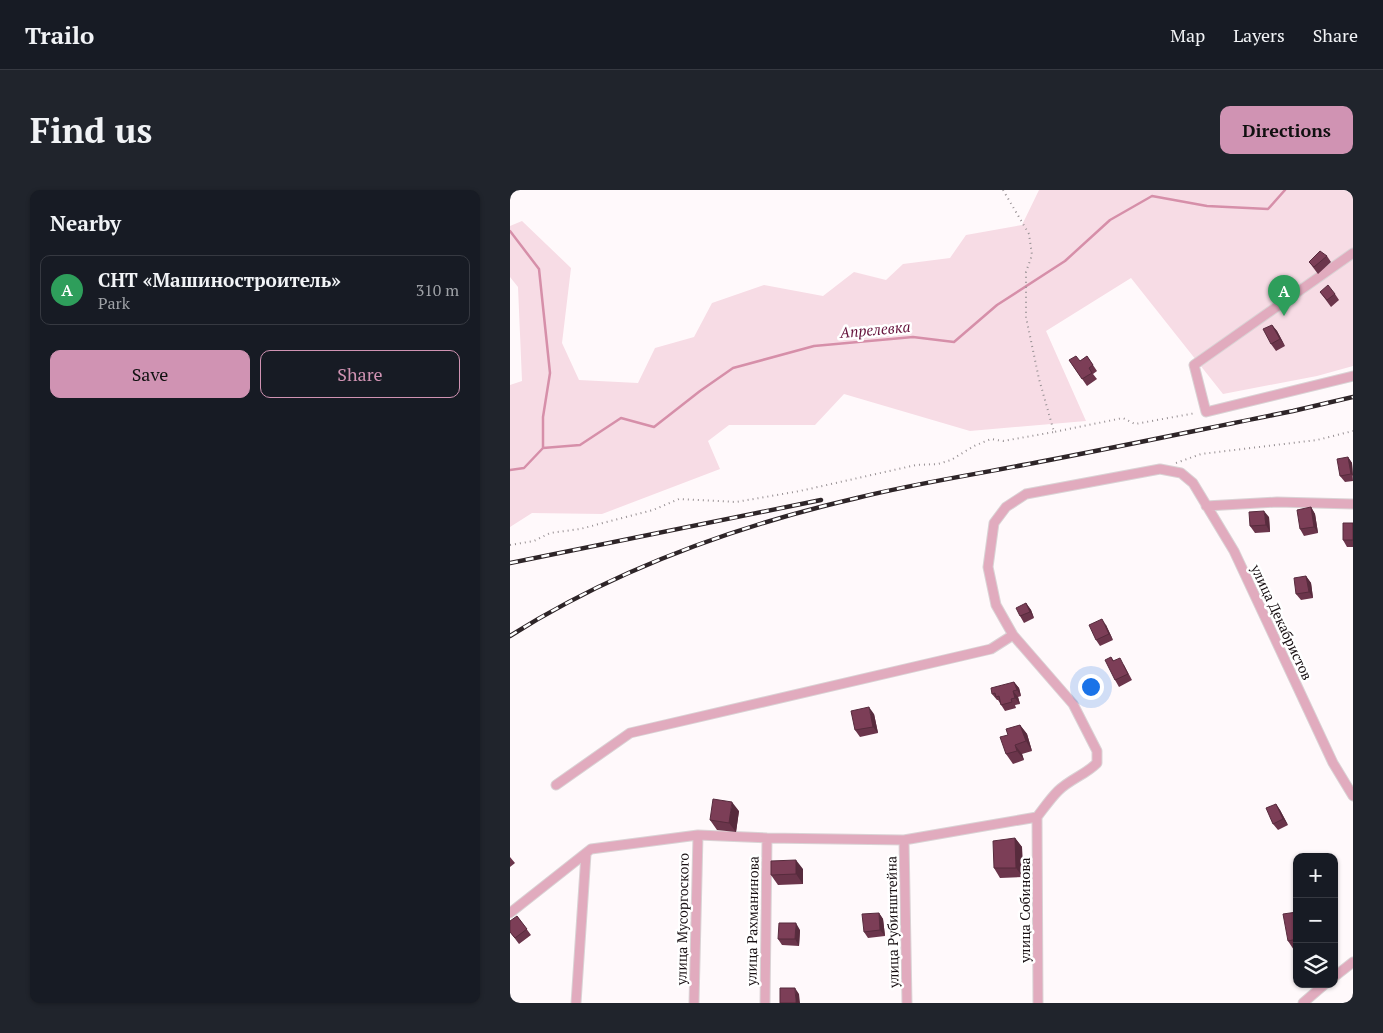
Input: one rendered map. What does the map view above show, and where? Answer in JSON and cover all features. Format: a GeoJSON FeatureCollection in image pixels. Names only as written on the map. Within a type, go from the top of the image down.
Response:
{"type":"FeatureCollection","features":[{"type":"Feature","properties":{"kind":"street"},"geometry":{"type":"LineString","coordinates":[[1353,253],[1194,365],[1206,412],[1353,376]]}},
{"type":"Feature","properties":{"kind":"street","name":"улица Декабристов"},"geometry":{"type":"LineString","coordinates":[[1014,635],[996,605],[988,567],[994,523],[1006,507],[1026,494],[1160,469],[1185,475],[1193,483],[1234,551],[1333,763],[1353,796]]}},
{"type":"Feature","properties":{"kind":"street"},"geometry":{"type":"LineString","coordinates":[[1206,506],[1277,502],[1353,504]]}},
{"type":"Feature","properties":{"kind":"street"},"geometry":{"type":"LineString","coordinates":[[510,913],[591,849],[698,835],[904,840],[1037,817],[1058,791],[1077,776],[1087,773],[1097,763],[1097,751],[1073,704],[1014,635],[991,649],[630,733],[556,785]]}},
{"type":"Feature","properties":{"kind":"street","name":"улица Собинова"},"geometry":{"type":"LineString","coordinates":[[1037,817],[1038,1003]]}},
{"type":"Feature","properties":{"kind":"street","name":"улица Мусоргоского"},"geometry":{"type":"LineString","coordinates":[[694,1003],[698,835]]}},
{"type":"Feature","properties":{"kind":"street","name":"улица Рахманинова"},"geometry":{"type":"LineString","coordinates":[[765,1003],[767,838]]}},
{"type":"Feature","properties":{"kind":"street","name":"улица Рубинштейна"},"geometry":{"type":"LineString","coordinates":[[904,840],[908,1003]]}},
{"type":"Feature","properties":{"kind":"street"},"geometry":{"type":"LineString","coordinates":[[576,1003],[586,854]]}},
{"type":"Feature","properties":{"kind":"street"},"geometry":{"type":"LineString","coordinates":[[1338,974],[1353,962]]}},
{"type":"Feature","properties":{"kind":"street"},"geometry":{"type":"LineString","coordinates":[[1302,1003],[1320,988]]}},
{"type":"Feature","properties":{"kind":"path"},"geometry":{"type":"LineString","coordinates":[[1003,190],[1029,234],[1032,256],[1026,272],[1026,317],[1039,379],[1054,432]]}},
{"type":"Feature","properties":{"kind":"path"},"geometry":{"type":"LineString","coordinates":[[510,545],[534,541],[550,533],[580,529],[653,510],[679,499],[736,502],[800,491],[916,465],[938,464],[951,460],[974,446],[991,439],[1003,441],[1123,418],[1136,424],[1206,412]]}},
{"type":"Feature","properties":{"kind":"path"},"geometry":{"type":"LineString","coordinates":[[1176,463],[1201,454],[1317,440],[1353,431]]}},
{"type":"Feature","properties":{"kind":"shaded area"},"geometry":{"type":"Polygon","coordinates":[[[1039,190],[1353,190],[1353,366],[1317,376],[1223,394],[1131,278],[1046,331],[1086,421],[970,431],[844,394],[815,425],[729,425],[708,441],[720,469],[602,514],[532,513],[510,527],[510,385],[522,381],[518,287],[510,277],[510,226],[522,221],[571,268],[562,343],[579,380],[638,383],[655,348],[694,337],[712,303],[764,285],[823,296],[854,272],[886,280],[903,264],[950,258],[966,235],[1022,225],[1039,190]]]}},
{"type":"Feature","properties":{"kind":"building"},"geometry":{"type":"Polygon","coordinates":[[[1320,251],[1327,256],[1314,267],[1309,262],[1320,251]]]}},
{"type":"Feature","properties":{"kind":"building"},"geometry":{"type":"Polygon","coordinates":[[[1328,285],[1335,294],[1327,300],[1320,292],[1328,285]]]}},
{"type":"Feature","properties":{"kind":"building"},"geometry":{"type":"Polygon","coordinates":[[[1272,325],[1280,339],[1271,344],[1263,329],[1272,325]]]}},
{"type":"Feature","properties":{"kind":"building"},"geometry":{"type":"Polygon","coordinates":[[[1076,356],[1080,361],[1087,356],[1093,365],[1089,368],[1092,373],[1082,379],[1069,360],[1076,356]]]}},
{"type":"Feature","properties":{"kind":"building"},"geometry":{"type":"Polygon","coordinates":[[[1348,457],[1351,474],[1340,476],[1337,459],[1348,457]]]}},
{"type":"Feature","properties":{"kind":"building"},"geometry":{"type":"Polygon","coordinates":[[[1311,507],[1314,527],[1300,529],[1297,510],[1311,507]]]}},
{"type":"Feature","properties":{"kind":"building"},"geometry":{"type":"Polygon","coordinates":[[[1264,511],[1266,525],[1250,526],[1249,512],[1264,511]]]}},
{"type":"Feature","properties":{"kind":"building"},"geometry":{"type":"Polygon","coordinates":[[[1343,523],[1353,523],[1353,540],[1343,540],[1343,523]]]}},
{"type":"Feature","properties":{"kind":"building"},"geometry":{"type":"Polygon","coordinates":[[[1306,576],[1309,592],[1296,594],[1294,578],[1306,576]]]}},
{"type":"Feature","properties":{"kind":"building"},"geometry":{"type":"Polygon","coordinates":[[[1026,603],[1030,612],[1020,616],[1016,608],[1026,603]]]}},
{"type":"Feature","properties":{"kind":"building"},"geometry":{"type":"Polygon","coordinates":[[[1102,619],[1109,634],[1096,640],[1089,625],[1102,619]]]}},
{"type":"Feature","properties":{"kind":"building"},"geometry":{"type":"Polygon","coordinates":[[[1111,657],[1113,661],[1120,658],[1128,674],[1115,680],[1105,660],[1111,657]]]}},
{"type":"Feature","properties":{"kind":"building"},"geometry":{"type":"Polygon","coordinates":[[[1014,682],[1017,690],[1013,691],[1015,698],[1011,699],[1012,702],[1001,705],[999,696],[996,697],[995,693],[992,694],[991,688],[1014,682]]]}},
{"type":"Feature","properties":{"kind":"building"},"geometry":{"type":"Polygon","coordinates":[[[869,707],[873,727],[855,730],[851,711],[869,707]]]}},
{"type":"Feature","properties":{"kind":"building"},"geometry":{"type":"Polygon","coordinates":[[[1020,725],[1026,741],[1015,745],[1017,751],[1006,754],[1000,737],[1008,735],[1006,729],[1020,725]]]}},
{"type":"Feature","properties":{"kind":"building"},"geometry":{"type":"Polygon","coordinates":[[[713,799],[732,802],[729,823],[710,820],[713,799]]]}},
{"type":"Feature","properties":{"kind":"building"},"geometry":{"type":"Polygon","coordinates":[[[1276,804],[1283,819],[1273,824],[1266,808],[1276,804]]]}},
{"type":"Feature","properties":{"kind":"building"},"geometry":{"type":"Polygon","coordinates":[[[1015,838],[1016,868],[994,868],[993,841],[1015,838]]]}},
{"type":"Feature","properties":{"kind":"building"},"geometry":{"type":"Polygon","coordinates":[[[796,860],[796,874],[771,875],[771,861],[796,860]]]}},
{"type":"Feature","properties":{"kind":"building"},"geometry":{"type":"Polygon","coordinates":[[[879,913],[880,930],[864,932],[862,914],[879,913]]]}},
{"type":"Feature","properties":{"kind":"building"},"geometry":{"type":"Polygon","coordinates":[[[1293,913],[1293,940],[1288,941],[1283,914],[1293,913]]]}},
{"type":"Feature","properties":{"kind":"building"},"geometry":{"type":"Polygon","coordinates":[[[517,916],[527,929],[515,938],[510,932],[510,921],[517,916]]]}},
{"type":"Feature","properties":{"kind":"building"},"geometry":{"type":"Polygon","coordinates":[[[779,923],[796,923],[795,939],[778,939],[779,923]]]}},
{"type":"Feature","properties":{"kind":"building"},"geometry":{"type":"Polygon","coordinates":[[[780,988],[795,988],[796,1003],[780,1003],[780,988]]]}},
{"type":"Feature","properties":{"kind":"waterway","name":"Апрелевка"},"geometry":{"type":"LineString","coordinates":[[510,470],[524,468],[543,448],[580,445],[621,418],[654,427],[733,368],[814,346],[913,337],[954,342],[997,305],[1065,261],[1110,220],[1152,196],[1207,206],[1268,209],[1285,190]]}},
{"type":"Feature","properties":{"kind":"waterway"},"geometry":{"type":"LineString","coordinates":[[510,231],[539,269],[550,373],[543,417],[543,448]]}},
{"type":"Feature","properties":{"kind":"railway"},"geometry":{"type":"LineString","coordinates":[[510,636],[550,612],[634,570],[722,536],[812,509],[902,488],[1293,411],[1353,397]]}},
{"type":"Feature","properties":{"kind":"railway"},"geometry":{"type":"LineString","coordinates":[[510,563],[821,500]]}},
{"type":"Feature","properties":{"kind":"place","name":"СНТ «Машиностроитель»"},"geometry":{"type":"Point","coordinates":[1284,316]}}]}
